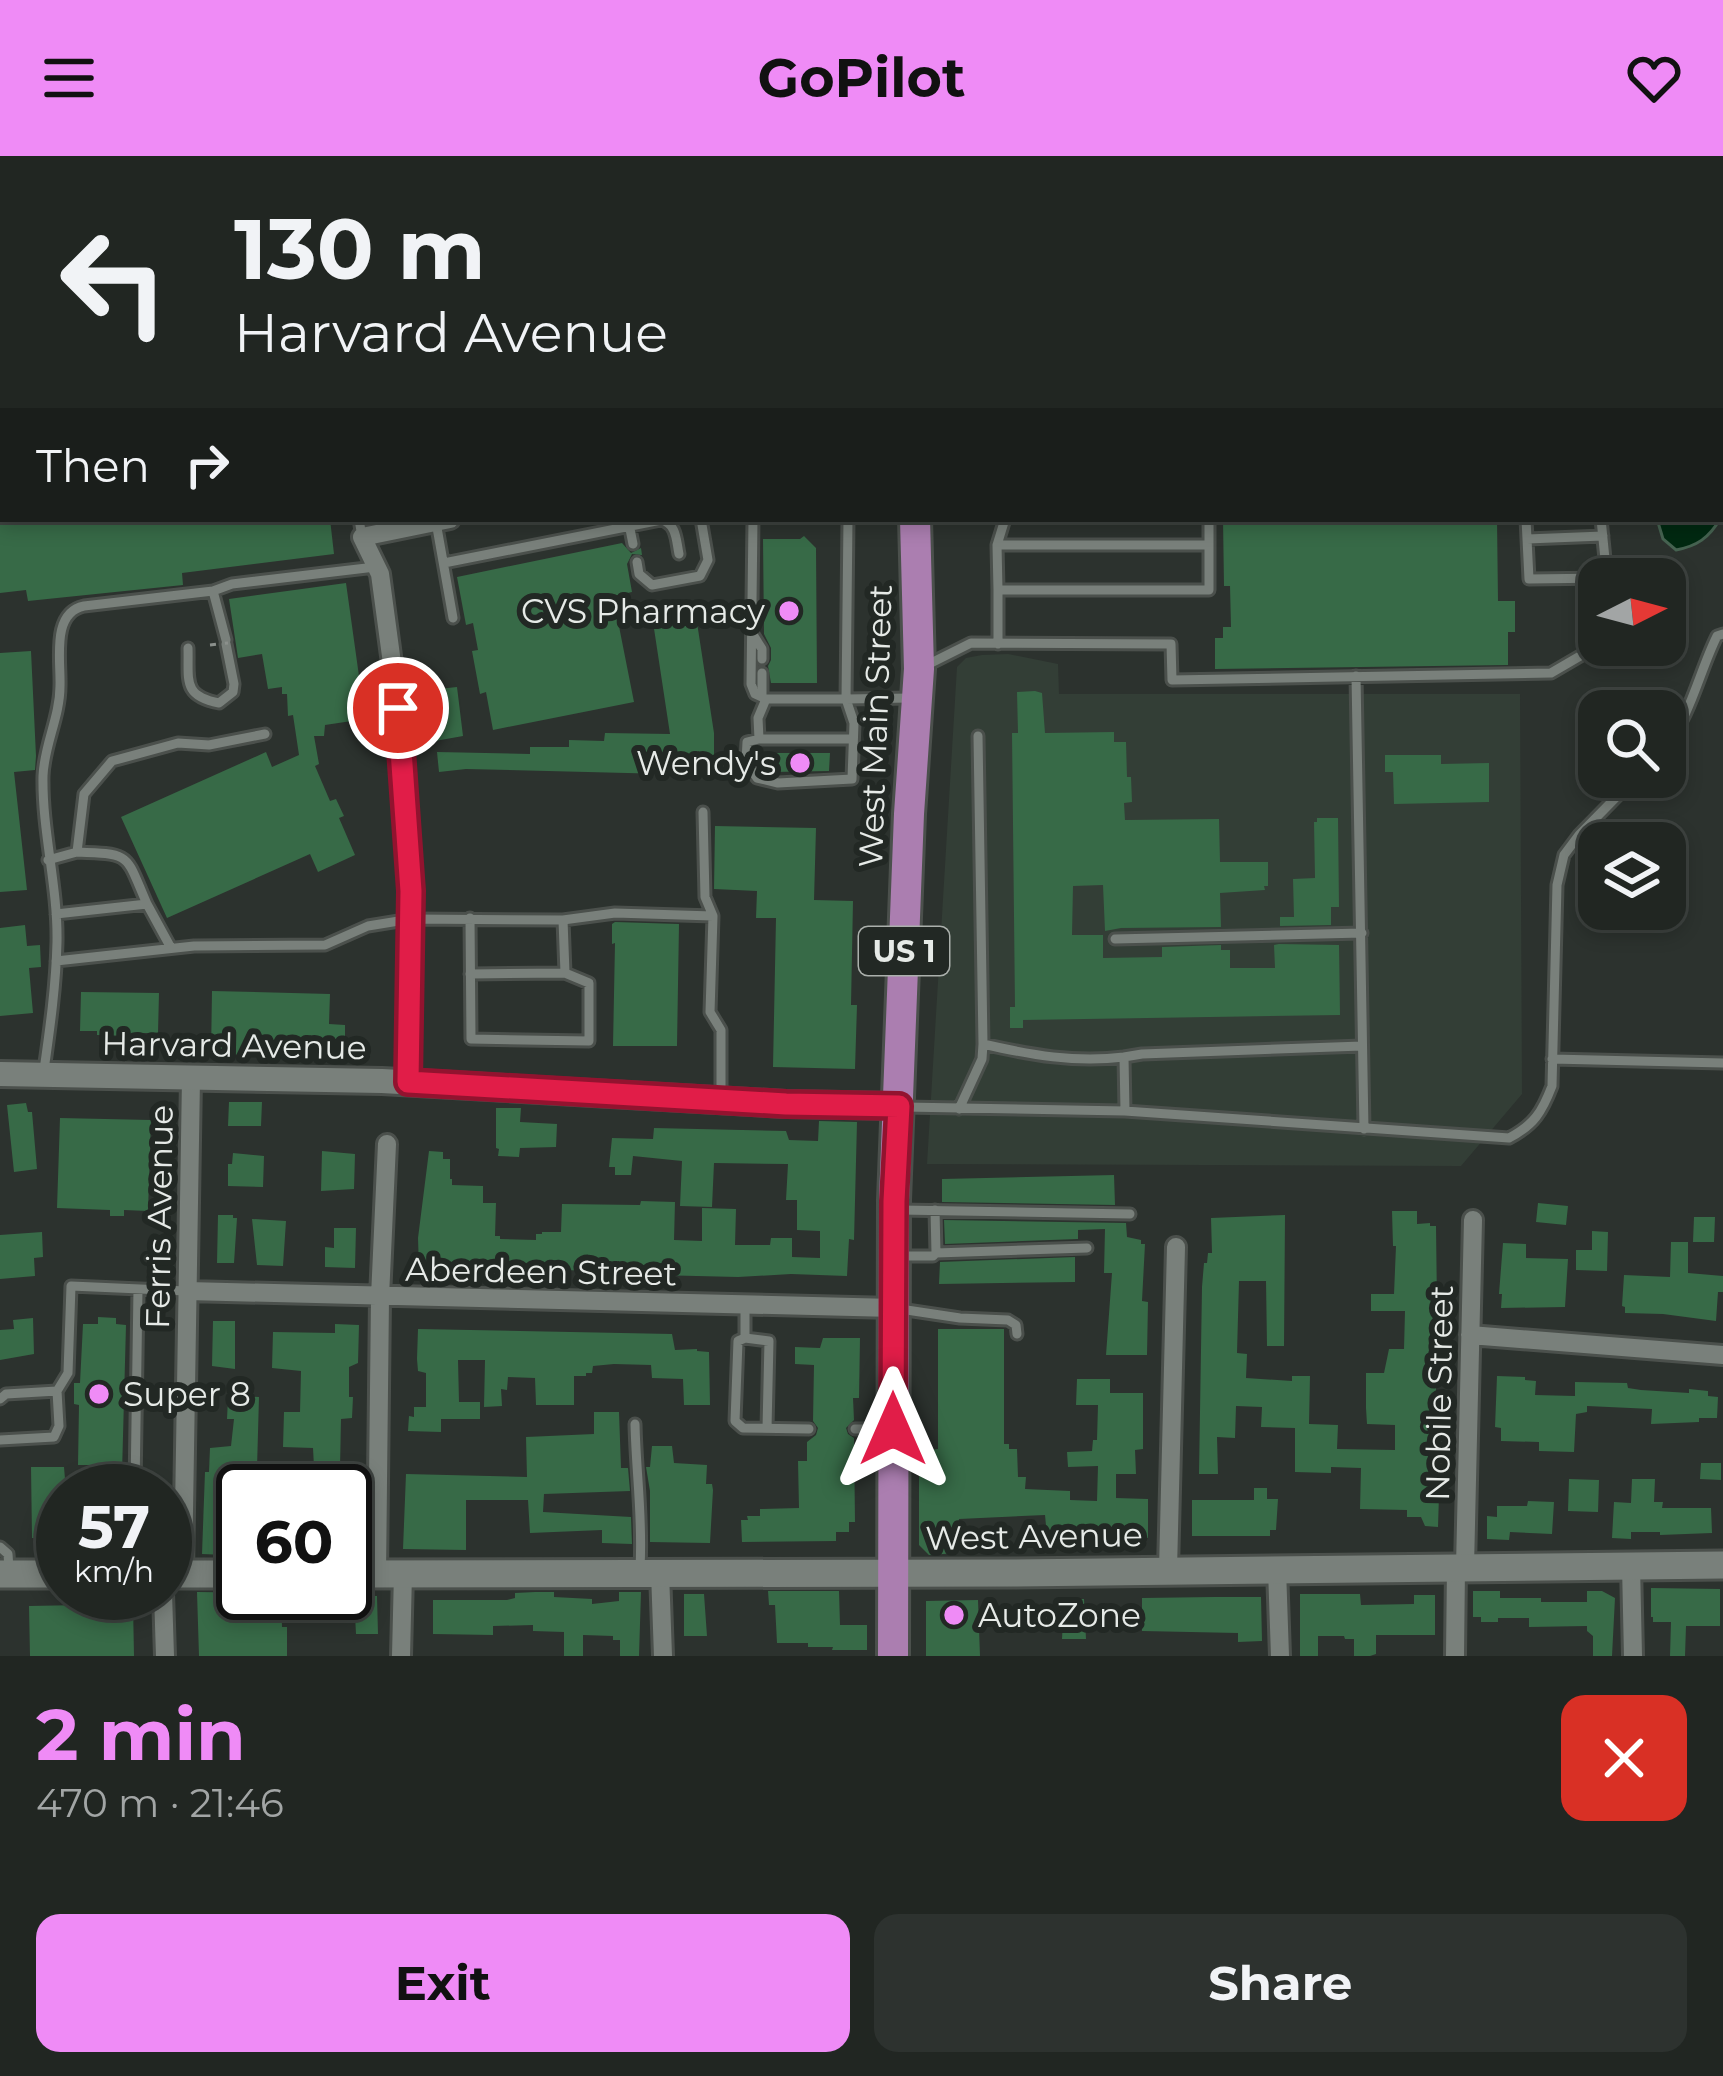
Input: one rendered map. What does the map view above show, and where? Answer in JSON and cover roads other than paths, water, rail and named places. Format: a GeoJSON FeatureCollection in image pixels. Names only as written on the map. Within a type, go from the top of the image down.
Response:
{"type":"FeatureCollection","features":[{"type":"Feature","properties":{"kind":"main road","name":"West Main Street"},"geometry":{"type":"LineString","coordinates":[[892,1656],[894,1210],[918,683],[915,522]]}},
{"type":"Feature","properties":{"kind":"main road","name":"West Avenue"},"geometry":{"type":"LineString","coordinates":[[372,1573],[892,1574],[1723,1565]]}},
{"type":"Feature","properties":{"kind":"main road"},"geometry":{"type":"LineString","coordinates":[[5,1574],[36,1574]]}},
{"type":"Feature","properties":{"kind":"street"},"geometry":{"type":"LineString","coordinates":[[408,1082],[411,919],[398,708],[380,574],[360,528],[422,522]]}},
{"type":"Feature","properties":{"kind":"street","name":"Harvard Avenue"},"geometry":{"type":"LineString","coordinates":[[0,1074],[408,1082],[899,1106]]}},
{"type":"Feature","properties":{"kind":"street","name":"Ferris Avenue"},"geometry":{"type":"LineString","coordinates":[[177,1464],[187,1291],[191,1078]]}},
{"type":"Feature","properties":{"kind":"street"},"geometry":{"type":"LineString","coordinates":[[387,1144],[380,1298],[390,1573],[401,1656]]}},
{"type":"Feature","properties":{"kind":"street","name":"Nobile Street"},"geometry":{"type":"LineString","coordinates":[[1455,1656],[1473,1220]]}},
{"type":"Feature","properties":{"kind":"street"},"geometry":{"type":"LineString","coordinates":[[1168,1570],[1176,1247]]}},
{"type":"Feature","properties":{"kind":"street","name":"Aberdeen Street"},"geometry":{"type":"LineString","coordinates":[[187,1291],[894,1308]]}},
{"type":"Feature","properties":{"kind":"street"},"geometry":{"type":"LineString","coordinates":[[1470,1335],[1723,1355]]}},
{"type":"Feature","properties":{"kind":"street"},"geometry":{"type":"LineString","coordinates":[[1631,1565],[1633,1656]]}},
{"type":"Feature","properties":{"kind":"street"},"geometry":{"type":"LineString","coordinates":[[1277,1568],[1280,1656]]}},
{"type":"Feature","properties":{"kind":"street"},"geometry":{"type":"LineString","coordinates":[[650,1572],[663,1656]]}},
{"type":"Feature","properties":{"kind":"street","name":"Ferris Avenue"},"geometry":{"type":"LineString","coordinates":[[165,1656],[167,1620]]}},
{"type":"Feature","properties":{"kind":"lane"},"geometry":{"type":"LineString","coordinates":[[443,522],[453,618]]}},
{"type":"Feature","properties":{"kind":"lane"},"geometry":{"type":"LineString","coordinates":[[667,522],[674,530],[679,554]]}},
{"type":"Feature","properties":{"kind":"lane"},"geometry":{"type":"LineString","coordinates":[[637,562],[639,574],[652,585],[700,576],[708,560],[701,522]]}},
{"type":"Feature","properties":{"kind":"lane"},"geometry":{"type":"LineString","coordinates":[[753,522],[751,684],[755,694],[764,698],[846,699],[918,683],[971,643],[1171,644],[1172,680],[1551,673],[1578,657]]}},
{"type":"Feature","properties":{"kind":"lane"},"geometry":{"type":"LineString","coordinates":[[848,522],[846,699],[854,723],[852,779],[778,783],[758,778],[746,762],[747,742],[759,739],[853,739]]}},
{"type":"Feature","properties":{"kind":"lane"},"geometry":{"type":"LineString","coordinates":[[998,644],[997,545],[1004,522]]}},
{"type":"Feature","properties":{"kind":"lane"},"geometry":{"type":"LineString","coordinates":[[998,590],[1209,590],[1209,522]]}},
{"type":"Feature","properties":{"kind":"lane"},"geometry":{"type":"LineString","coordinates":[[1526,522],[1529,579],[1578,579]]}},
{"type":"Feature","properties":{"kind":"lane"},"geometry":{"type":"LineString","coordinates":[[1601,522],[1605,558]]}},
{"type":"Feature","properties":{"kind":"lane"},"geometry":{"type":"LineString","coordinates":[[444,562],[629,523],[633,544]]}},
{"type":"Feature","properties":{"kind":"lane"},"geometry":{"type":"LineString","coordinates":[[1527,539],[1603,536]]}},
{"type":"Feature","properties":{"kind":"lane"},"geometry":{"type":"LineString","coordinates":[[997,545],[1209,545]]}},
{"type":"Feature","properties":{"kind":"lane"},"geometry":{"type":"LineString","coordinates":[[44,1076],[56,914],[44,776],[61,689],[64,618],[72,609],[84,606],[376,567]]}},
{"type":"Feature","properties":{"kind":"lane"},"geometry":{"type":"LineString","coordinates":[[188,648],[188,685],[200,699],[219,703],[233,692],[234,683],[213,591]]}},
{"type":"Feature","properties":{"kind":"lane"},"geometry":{"type":"LineString","coordinates":[[752,633],[762,659]]}},
{"type":"Feature","properties":{"kind":"lane"},"geometry":{"type":"LineString","coordinates":[[1686,710],[1707,656],[1717,636],[1723,634]]}},
{"type":"Feature","properties":{"kind":"lane"},"geometry":{"type":"LineString","coordinates":[[759,739],[762,673]]}},
{"type":"Feature","properties":{"kind":"lane"},"geometry":{"type":"LineString","coordinates":[[1356,676],[1364,1130]]}},
{"type":"Feature","properties":{"kind":"lane"},"geometry":{"type":"LineString","coordinates":[[77,852],[84,794],[112,761],[178,743],[208,745],[265,734]]}},
{"type":"Feature","properties":{"kind":"lane"},"geometry":{"type":"LineString","coordinates":[[959,1109],[982,1059],[983,1044],[978,736]]}},
{"type":"Feature","properties":{"kind":"lane"},"geometry":{"type":"LineString","coordinates":[[899,1106],[1125,1112],[1509,1138],[1541,1113],[1552,1086],[1558,885],[1564,855],[1615,798]]}},
{"type":"Feature","properties":{"kind":"lane"},"geometry":{"type":"LineString","coordinates":[[703,812],[705,897],[713,916],[710,1012],[722,1030],[721,1100]]}},
{"type":"Feature","properties":{"kind":"lane"},"geometry":{"type":"LineString","coordinates":[[49,860],[77,852],[117,854],[129,863],[170,948]]}},
{"type":"Feature","properties":{"kind":"lane"},"geometry":{"type":"LineString","coordinates":[[56,914],[147,904]]}},
{"type":"Feature","properties":{"kind":"lane"},"geometry":{"type":"LineString","coordinates":[[56,961],[170,948],[325,945],[368,926],[411,919],[563,920],[615,913],[713,916]]}},
{"type":"Feature","properties":{"kind":"lane"},"geometry":{"type":"LineString","coordinates":[[470,918],[470,974],[471,1039],[589,1041],[589,983],[565,973],[470,974]]}},
{"type":"Feature","properties":{"kind":"lane"},"geometry":{"type":"LineString","coordinates":[[563,920],[565,973]]}},
{"type":"Feature","properties":{"kind":"lane"},"geometry":{"type":"LineString","coordinates":[[1115,939],[1362,933]]}},
{"type":"Feature","properties":{"kind":"lane"},"geometry":{"type":"LineString","coordinates":[[983,1044],[1076,1061],[1362,1046]]}},
{"type":"Feature","properties":{"kind":"lane"},"geometry":{"type":"LineString","coordinates":[[1124,1057],[1125,1112]]}},
{"type":"Feature","properties":{"kind":"lane"},"geometry":{"type":"LineString","coordinates":[[1552,1059],[1723,1063]]}},
{"type":"Feature","properties":{"kind":"lane"},"geometry":{"type":"LineString","coordinates":[[894,1210],[1130,1214]]}},
{"type":"Feature","properties":{"kind":"lane"},"geometry":{"type":"LineString","coordinates":[[935,1210],[936,1253]]}},
{"type":"Feature","properties":{"kind":"lane"},"geometry":{"type":"LineString","coordinates":[[895,1256],[1087,1248]]}},
{"type":"Feature","properties":{"kind":"lane"},"geometry":{"type":"LineString","coordinates":[[0,1440],[54,1437],[59,1426],[57,1391],[68,1373],[71,1286],[187,1291]]}},
{"type":"Feature","properties":{"kind":"lane"},"geometry":{"type":"LineString","coordinates":[[136,1464],[138,1289]]}},
{"type":"Feature","properties":{"kind":"lane"},"geometry":{"type":"LineString","coordinates":[[745,1338],[746,1305]]}},
{"type":"Feature","properties":{"kind":"lane"},"geometry":{"type":"LineString","coordinates":[[894,1308],[1007,1320],[1016,1324],[1017,1334]]}},
{"type":"Feature","properties":{"kind":"lane"},"geometry":{"type":"LineString","coordinates":[[767,1428],[769,1341],[745,1338],[738,1341],[735,1421],[743,1428],[808,1429]]}},
{"type":"Feature","properties":{"kind":"lane"},"geometry":{"type":"LineString","coordinates":[[0,1399],[6,1394],[57,1391]]}},
{"type":"Feature","properties":{"kind":"lane"},"geometry":{"type":"LineString","coordinates":[[635,1424],[636,1479],[650,1572]]}},
{"type":"Feature","properties":{"kind":"lane"},"geometry":{"type":"LineString","coordinates":[[855,1429],[893,1429]]}},
{"type":"Feature","properties":{"kind":"lane"},"geometry":{"type":"LineString","coordinates":[[0,1547],[8,1554],[5,1574]]}},
{"type":"Feature","properties":{"kind":"place","name":"CVS Pharmacy"},"geometry":{"type":"Point","coordinates":[789,611]}},
{"type":"Feature","properties":{"kind":"place","name":"Wendy's"},"geometry":{"type":"Point","coordinates":[800,763]}},
{"type":"Feature","properties":{"kind":"place","name":"Super 8"},"geometry":{"type":"Point","coordinates":[99,1394]}},
{"type":"Feature","properties":{"kind":"place","name":"AutoZone"},"geometry":{"type":"Point","coordinates":[954,1615]}}]}
